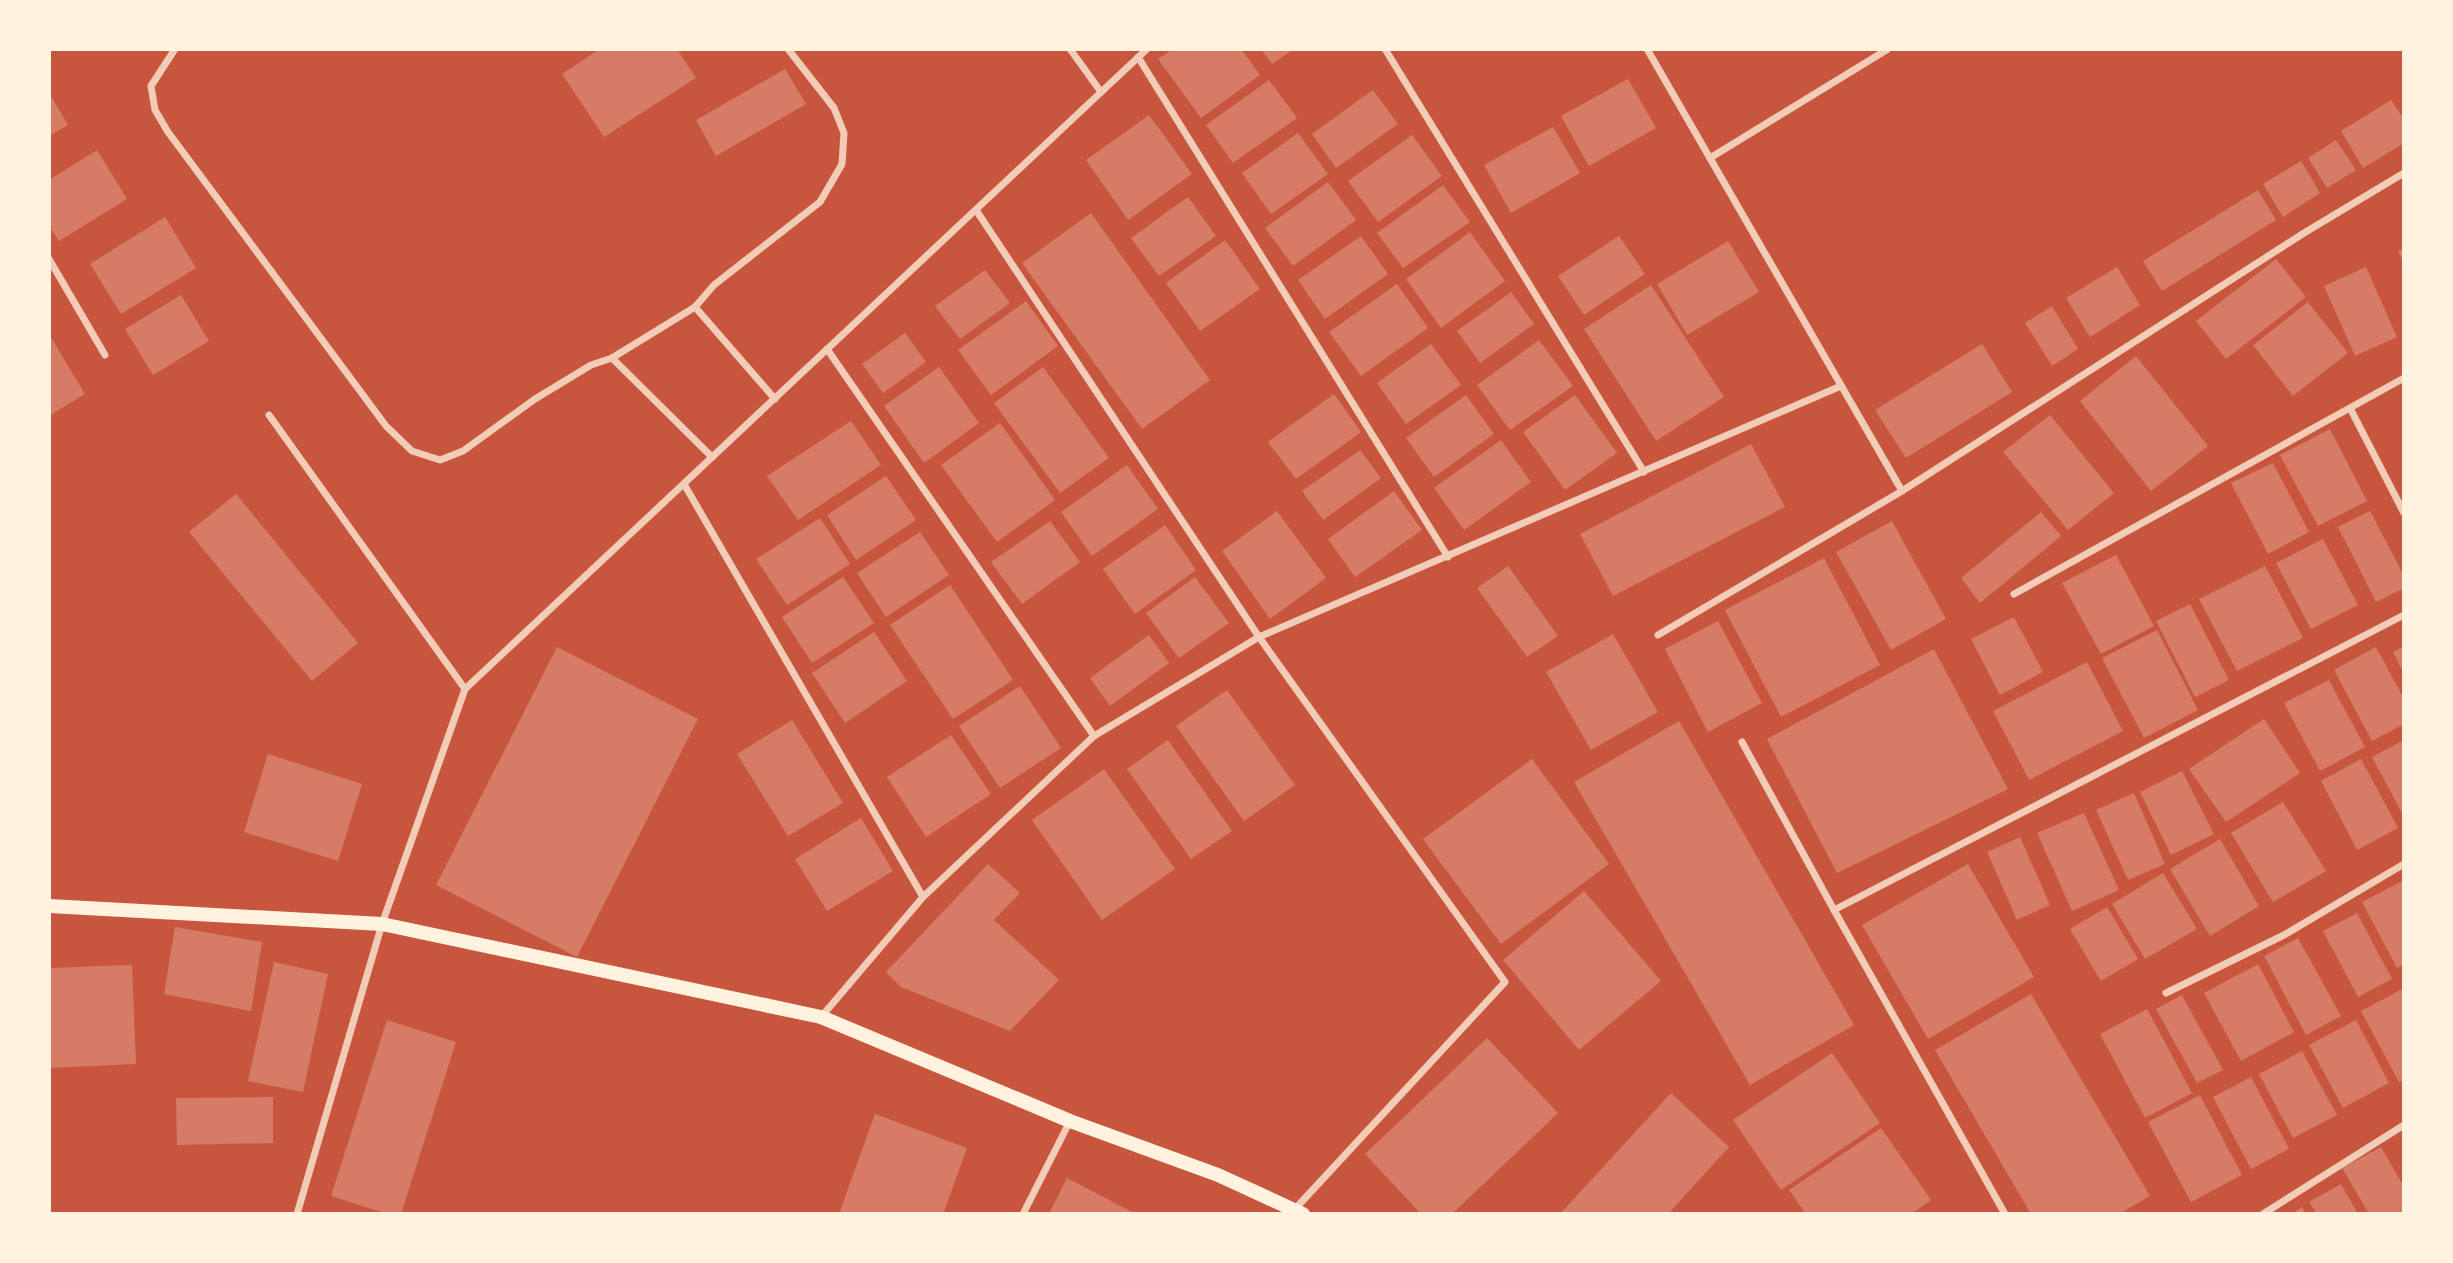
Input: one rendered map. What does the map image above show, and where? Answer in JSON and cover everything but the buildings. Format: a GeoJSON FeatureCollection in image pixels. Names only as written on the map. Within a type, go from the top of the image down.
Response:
{"type":"FeatureCollection","features":[{"type":"Feature","properties":{"kind":"main road"},"geometry":{"type":"LineString","coordinates":[[49,906],[382,924],[821,1017],[1070,1121],[1218,1175],[1299,1212]]}},
{"type":"Feature","properties":{"kind":"street"},"geometry":{"type":"LineString","coordinates":[[174,49],[151,86],[155,110],[162,121],[386,426],[412,451],[440,460],[463,451],[535,399],[592,365],[612,358],[695,307],[713,285],[820,202],[842,164],[844,133],[834,108],[788,49]]}},
{"type":"Feature","properties":{"kind":"street"},"geometry":{"type":"LineString","coordinates":[[1070,49],[1101,92]]}},
{"type":"Feature","properties":{"kind":"street"},"geometry":{"type":"LineString","coordinates":[[297,1214],[382,924],[465,689],[1147,49]]}},
{"type":"Feature","properties":{"kind":"street"},"geometry":{"type":"LineString","coordinates":[[1385,49],[1644,472]]}},
{"type":"Feature","properties":{"kind":"street"},"geometry":{"type":"LineString","coordinates":[[1647,49],[1902,491]]}},
{"type":"Feature","properties":{"kind":"street"},"geometry":{"type":"LineString","coordinates":[[1710,158],[1888,49]]}},
{"type":"Feature","properties":{"kind":"street"},"geometry":{"type":"LineString","coordinates":[[1138,57],[1448,556]]}},
{"type":"Feature","properties":{"kind":"street"},"geometry":{"type":"LineString","coordinates":[[1658,635],[1902,491],[2304,233],[2404,173]]}},
{"type":"Feature","properties":{"kind":"street"},"geometry":{"type":"LineString","coordinates":[[976,210],[1259,637],[1505,982],[1299,1212]]}},
{"type":"Feature","properties":{"kind":"street"},"geometry":{"type":"LineString","coordinates":[[49,259],[105,355]]}},
{"type":"Feature","properties":{"kind":"street"},"geometry":{"type":"LineString","coordinates":[[695,307],[775,398]]}},
{"type":"Feature","properties":{"kind":"street"},"geometry":{"type":"LineString","coordinates":[[827,349],[1094,736]]}},
{"type":"Feature","properties":{"kind":"street"},"geometry":{"type":"LineString","coordinates":[[612,358],[712,457]]}},
{"type":"Feature","properties":{"kind":"street"},"geometry":{"type":"LineString","coordinates":[[2014,594],[2404,378]]}},
{"type":"Feature","properties":{"kind":"street"},"geometry":{"type":"LineString","coordinates":[[821,1017],[923,897],[1094,736],[1259,637],[1841,386]]}},
{"type":"Feature","properties":{"kind":"street"},"geometry":{"type":"LineString","coordinates":[[2350,408],[2404,513]]}},
{"type":"Feature","properties":{"kind":"street"},"geometry":{"type":"LineString","coordinates":[[268,415],[465,689]]}},
{"type":"Feature","properties":{"kind":"street"},"geometry":{"type":"LineString","coordinates":[[684,484],[923,897]]}},
{"type":"Feature","properties":{"kind":"street"},"geometry":{"type":"LineString","coordinates":[[1834,910],[2404,615]]}},
{"type":"Feature","properties":{"kind":"street"},"geometry":{"type":"LineString","coordinates":[[1742,742],[2005,1214]]}},
{"type":"Feature","properties":{"kind":"street"},"geometry":{"type":"LineString","coordinates":[[2166,993],[2284,935],[2404,864]]}},
{"type":"Feature","properties":{"kind":"street"},"geometry":{"type":"LineString","coordinates":[[1023,1214],[1070,1121]]}},
{"type":"Feature","properties":{"kind":"street"},"geometry":{"type":"LineString","coordinates":[[2263,1214],[2404,1125]]}}]}
